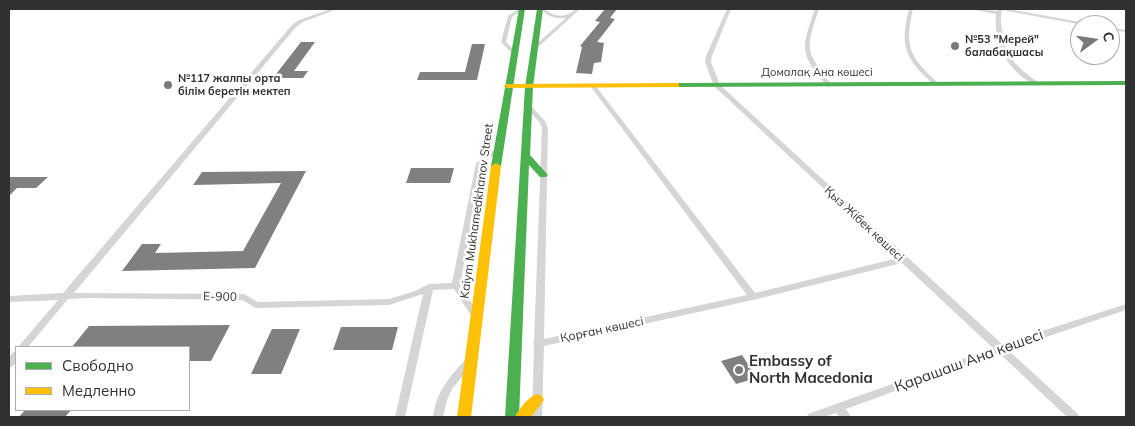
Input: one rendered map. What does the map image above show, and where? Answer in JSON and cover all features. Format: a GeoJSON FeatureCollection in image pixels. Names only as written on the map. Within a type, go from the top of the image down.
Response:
{"type":"FeatureCollection","features":[{"type":"Feature","properties":{"kind":"main road","name":"Kaiym Mukhamedkhanov Street"},"geometry":{"type":"LineString","coordinates":[[464,417],[475,314],[507,86],[521,9]]}},
{"type":"Feature","properties":{"kind":"main road"},"geometry":{"type":"LineString","coordinates":[[512,417],[529,86],[541,9]]}},
{"type":"Feature","properties":{"kind":"main road","name":"Домалақ Ана көшесі"},"geometry":{"type":"LineString","coordinates":[[507,86],[1126,83]]}},
{"type":"Feature","properties":{"kind":"main road"},"geometry":{"type":"LineString","coordinates":[[526,156],[544,175]]}},
{"type":"Feature","properties":{"kind":"main road"},"geometry":{"type":"LineString","coordinates":[[522,417],[537,400]]}},
{"type":"Feature","properties":{"kind":"street"},"geometry":{"type":"LineString","coordinates":[[24,346],[294,26],[301,21],[335,9]]}},
{"type":"Feature","properties":{"kind":"street"},"geometry":{"type":"LineString","coordinates":[[541,9],[547,14],[555,16],[572,15]]}},
{"type":"Feature","properties":{"kind":"street"},"geometry":{"type":"LineString","coordinates":[[534,48],[578,9]]}},
{"type":"Feature","properties":{"kind":"street","name":"Қыз Жібек көшесі"},"geometry":{"type":"LineString","coordinates":[[729,9],[708,62],[717,86],[1074,417]]}},
{"type":"Feature","properties":{"kind":"street"},"geometry":{"type":"LineString","coordinates":[[817,9],[807,40],[806,51],[818,73],[829,85]]}},
{"type":"Feature","properties":{"kind":"street"},"geometry":{"type":"LineString","coordinates":[[911,9],[907,34],[908,52],[918,68],[936,84]]}},
{"type":"Feature","properties":{"kind":"street"},"geometry":{"type":"LineString","coordinates":[[971,9],[1000,10],[1070,22]]}},
{"type":"Feature","properties":{"kind":"street"},"geometry":{"type":"LineString","coordinates":[[1000,10],[1000,40],[1005,58],[1013,67],[1037,84]]}},
{"type":"Feature","properties":{"kind":"street"},"geometry":{"type":"LineString","coordinates":[[593,86],[753,297]]}},
{"type":"Feature","properties":{"kind":"street"},"geometry":{"type":"LineString","coordinates":[[528,106],[543,122],[545,128],[537,417]]}},
{"type":"Feature","properties":{"kind":"street"},"geometry":{"type":"LineString","coordinates":[[475,314],[456,286],[479,163],[499,150]]}},
{"type":"Feature","properties":{"kind":"street","name":"Қорған көшесі"},"geometry":{"type":"LineString","coordinates":[[538,344],[753,297],[903,260]]}},
{"type":"Feature","properties":{"kind":"street","name":"E-900"},"geometry":{"type":"LineString","coordinates":[[9,299],[68,296],[244,297],[256,305],[389,302],[418,293],[429,287],[456,286]]}},
{"type":"Feature","properties":{"kind":"street"},"geometry":{"type":"LineString","coordinates":[[400,417],[429,287]]}},
{"type":"Feature","properties":{"kind":"street","name":"Қарашаш Ана көшесі"},"geometry":{"type":"LineString","coordinates":[[812,417],[1000,349],[1126,307]]}},
{"type":"Feature","properties":{"kind":"street"},"geometry":{"type":"LineString","coordinates":[[438,417],[440,401],[447,385],[470,362]]}},
{"type":"Feature","properties":{"kind":"street"},"geometry":{"type":"LineString","coordinates":[[839,408],[846,417]]}},
{"type":"Feature","properties":{"kind":"building"},"geometry":{"type":"Polygon","coordinates":[[[605,9],[617,9],[610,18],[615,19],[597,42],[604,43],[601,62],[594,63],[592,74],[576,73],[582,47],[580,46],[600,22],[595,21],[605,9]]]}},
{"type":"Feature","properties":{"kind":"building"},"geometry":{"type":"Polygon","coordinates":[[[301,42],[315,42],[294,71],[308,71],[303,78],[273,78],[301,42]]]}},
{"type":"Feature","properties":{"kind":"building"},"geometry":{"type":"Polygon","coordinates":[[[472,44],[485,44],[477,80],[417,80],[420,72],[465,72],[472,44]]]}},
{"type":"Feature","properties":{"kind":"building"},"geometry":{"type":"Polygon","coordinates":[[[411,168],[454,168],[450,183],[406,183],[411,168]]]}},
{"type":"Feature","properties":{"kind":"building"},"geometry":{"type":"Polygon","coordinates":[[[306,171],[255,268],[122,271],[142,244],[161,244],[155,253],[243,251],[281,183],[193,185],[202,172],[306,171]]]}},
{"type":"Feature","properties":{"kind":"building"},"geometry":{"type":"Polygon","coordinates":[[[9,177],[48,177],[36,188],[17,188],[9,196],[9,177]]]}},
{"type":"Feature","properties":{"kind":"building"},"geometry":{"type":"Polygon","coordinates":[[[230,325],[211,361],[190,361],[190,346],[73,346],[89,326],[230,325]]]}},
{"type":"Feature","properties":{"kind":"building"},"geometry":{"type":"Polygon","coordinates":[[[341,327],[398,327],[392,350],[333,350],[341,327]]]}},
{"type":"Feature","properties":{"kind":"building"},"geometry":{"type":"Polygon","coordinates":[[[272,329],[300,329],[281,374],[251,374],[272,329]]]}},
{"type":"Feature","properties":{"kind":"building","name":"Embassy of North Macedonia"},"geometry":{"type":"Polygon","coordinates":[[[742,355],[757,378],[736,384],[721,361],[742,355]]]}},
{"type":"Feature","properties":{"kind":"building"},"geometry":{"type":"Polygon","coordinates":[[[24,411],[70,411],[65,417],[19,417],[24,411]]]}},
{"type":"Feature","properties":{"kind":"traffic: fast"},"geometry":{"type":"LineString","coordinates":[[496,166],[522,9]]}},
{"type":"Feature","properties":{"kind":"traffic: fast"},"geometry":{"type":"LineString","coordinates":[[512,417],[529,87],[540,9]]}},
{"type":"Feature","properties":{"kind":"traffic: fast"},"geometry":{"type":"LineString","coordinates":[[676,85],[1126,83]]}},
{"type":"Feature","properties":{"kind":"traffic: fast"},"geometry":{"type":"LineString","coordinates":[[526,156],[543,175]]}},
{"type":"Feature","properties":{"kind":"traffic: slow"},"geometry":{"type":"LineString","coordinates":[[507,86],[676,85]]}},
{"type":"Feature","properties":{"kind":"traffic: slow"},"geometry":{"type":"LineString","coordinates":[[464,417],[496,166]]}},
{"type":"Feature","properties":{"kind":"traffic: slow"},"geometry":{"type":"LineString","coordinates":[[522,417],[537,400]]}},
{"type":"Feature","properties":{"kind":"place","name":"№53 \"Мерей\" балабақшасы"},"geometry":{"type":"Point","coordinates":[955,46]}},
{"type":"Feature","properties":{"kind":"place","name":"№117 жалпы орта білім беретін мектеп"},"geometry":{"type":"Point","coordinates":[168,85]}},
{"type":"Feature","properties":{"kind":"place","name":"Embassy of North Macedonia"},"geometry":{"type":"Point","coordinates":[739,370]}}]}
